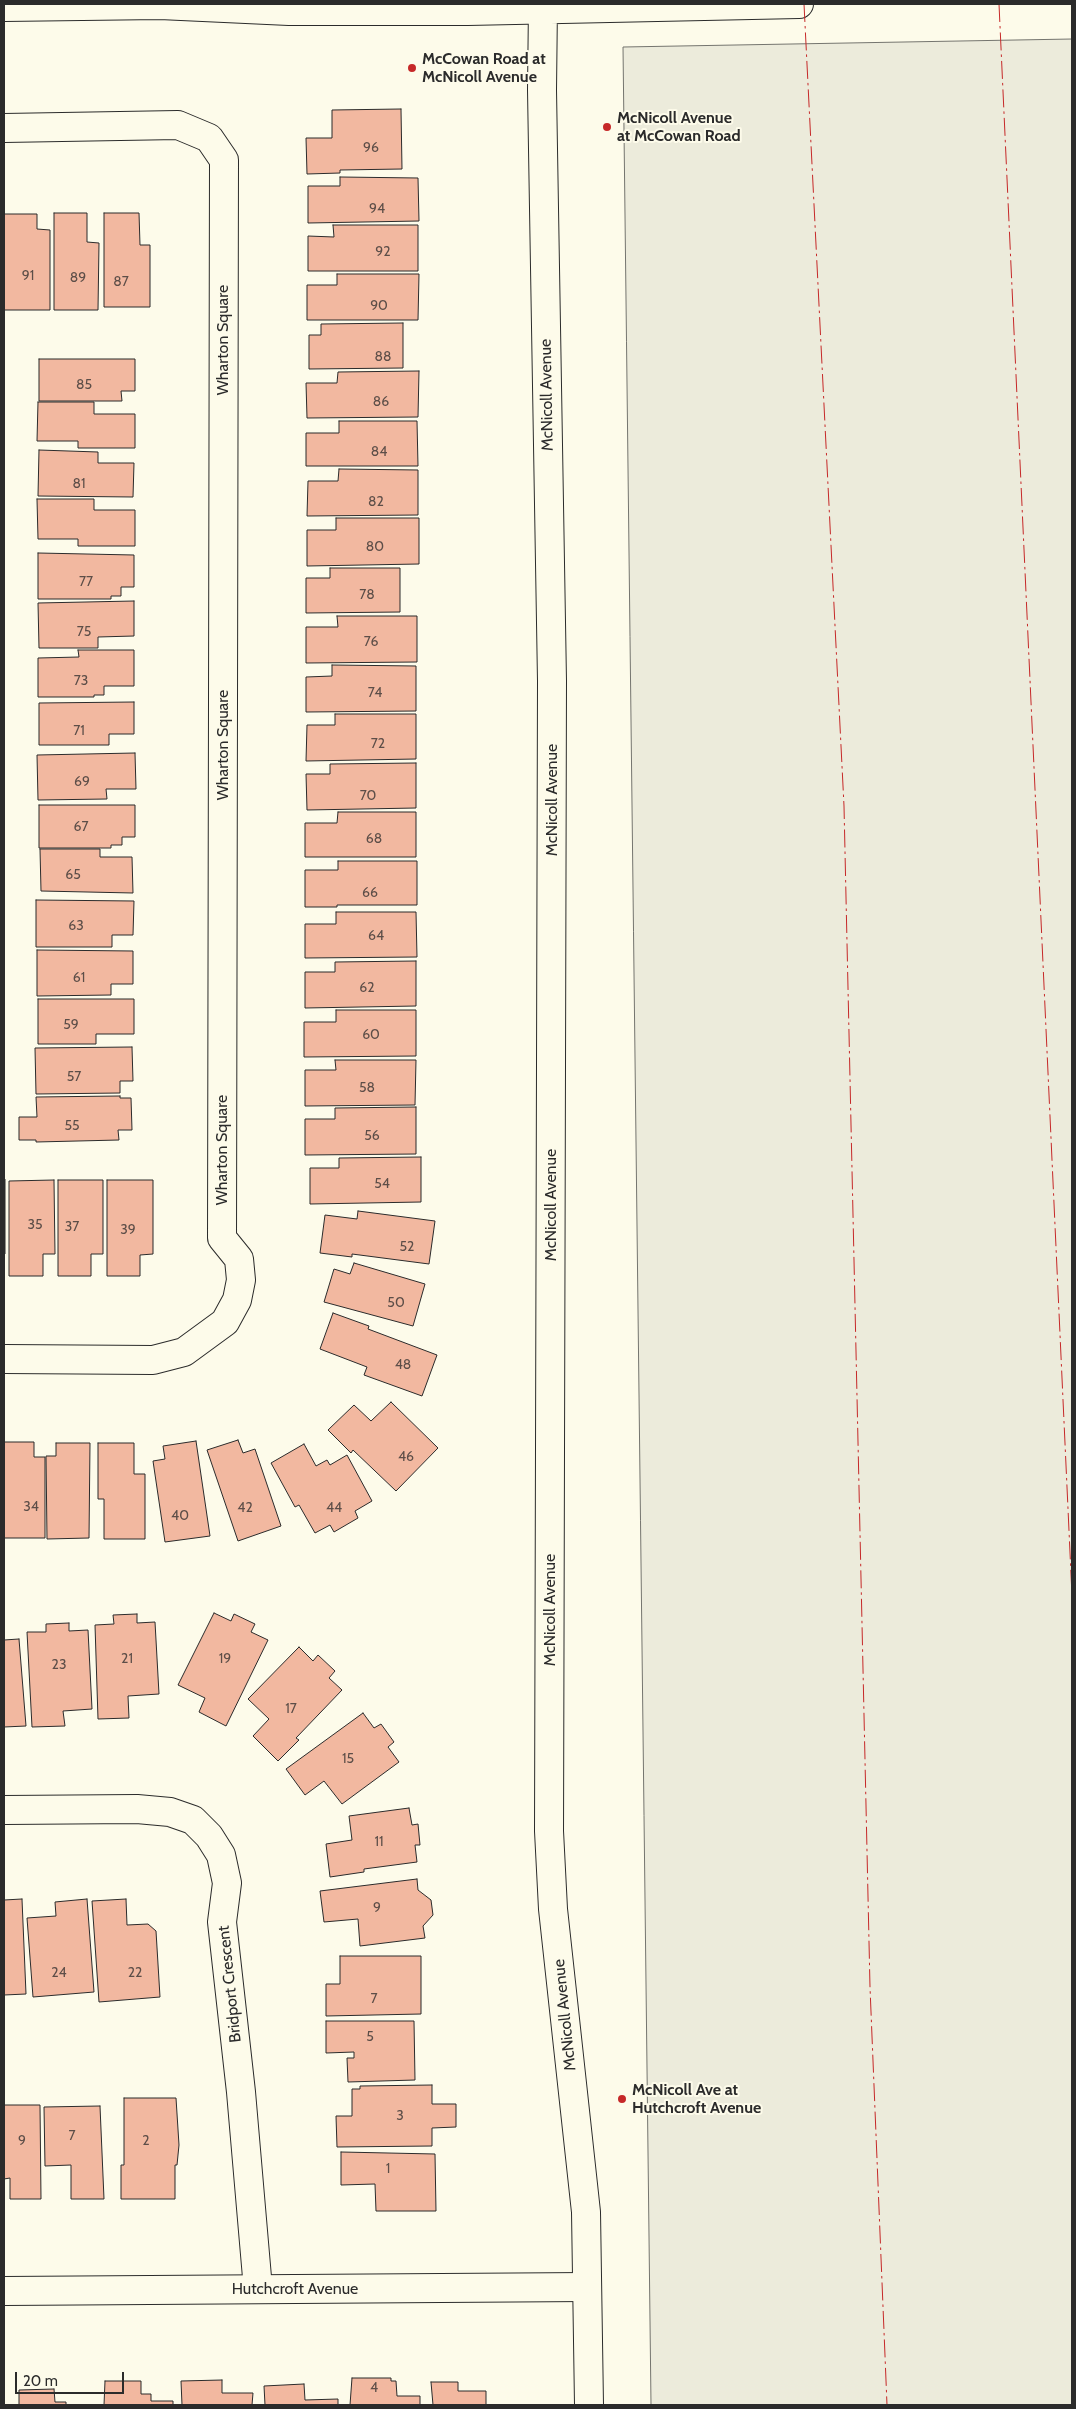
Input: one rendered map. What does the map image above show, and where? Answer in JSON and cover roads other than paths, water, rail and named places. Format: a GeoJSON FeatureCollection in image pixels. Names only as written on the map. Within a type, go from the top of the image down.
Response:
{"type":"FeatureCollection","features":[{"type":"Feature","properties":{"kind":"main road"},"geometry":{"type":"LineString","coordinates":[[4,7],[160,5],[289,11],[543,6],[799,4]]}},
{"type":"Feature","properties":{"kind":"main road","name":"McNicoll Avenue"},"geometry":{"type":"LineString","coordinates":[[543,6],[542,90],[552,681],[549,1831],[553,1909],[586,2212],[589,2405]]}},
{"type":"Feature","properties":{"kind":"main road","name":"Wharton Square"},"geometry":{"type":"LineString","coordinates":[[4,128],[178,126],[209,138],[224,160],[222,1238],[239,1259],[241,1280],[237,1300],[225,1322],[184,1352],[153,1360],[4,1359]]}},
{"type":"Feature","properties":{"kind":"main road","name":"Bridport Crescent"},"geometry":{"type":"LineString","coordinates":[[4,1810],[137,1808],[170,1812],[193,1820],[209,1836],[221,1855],[227,1883],[222,1922],[241,2092],[258,2289]]}},
{"type":"Feature","properties":{"kind":"main road","name":"Hutchcroft Avenue"},"geometry":{"type":"LineString","coordinates":[[4,2291],[587,2287]]}},
{"type":"Feature","properties":{"kind":"place","name":"McCowan Road at McNicoll Avenue"},"geometry":{"type":"Point","coordinates":[412,68]}},
{"type":"Feature","properties":{"kind":"place","name":"McNicoll Avenue at McCowan Road"},"geometry":{"type":"Point","coordinates":[607,127]}},
{"type":"Feature","properties":{"kind":"place","name":"McNicoll Ave at Hutchcroft Avenue"},"geometry":{"type":"Point","coordinates":[622,2099]}}]}
